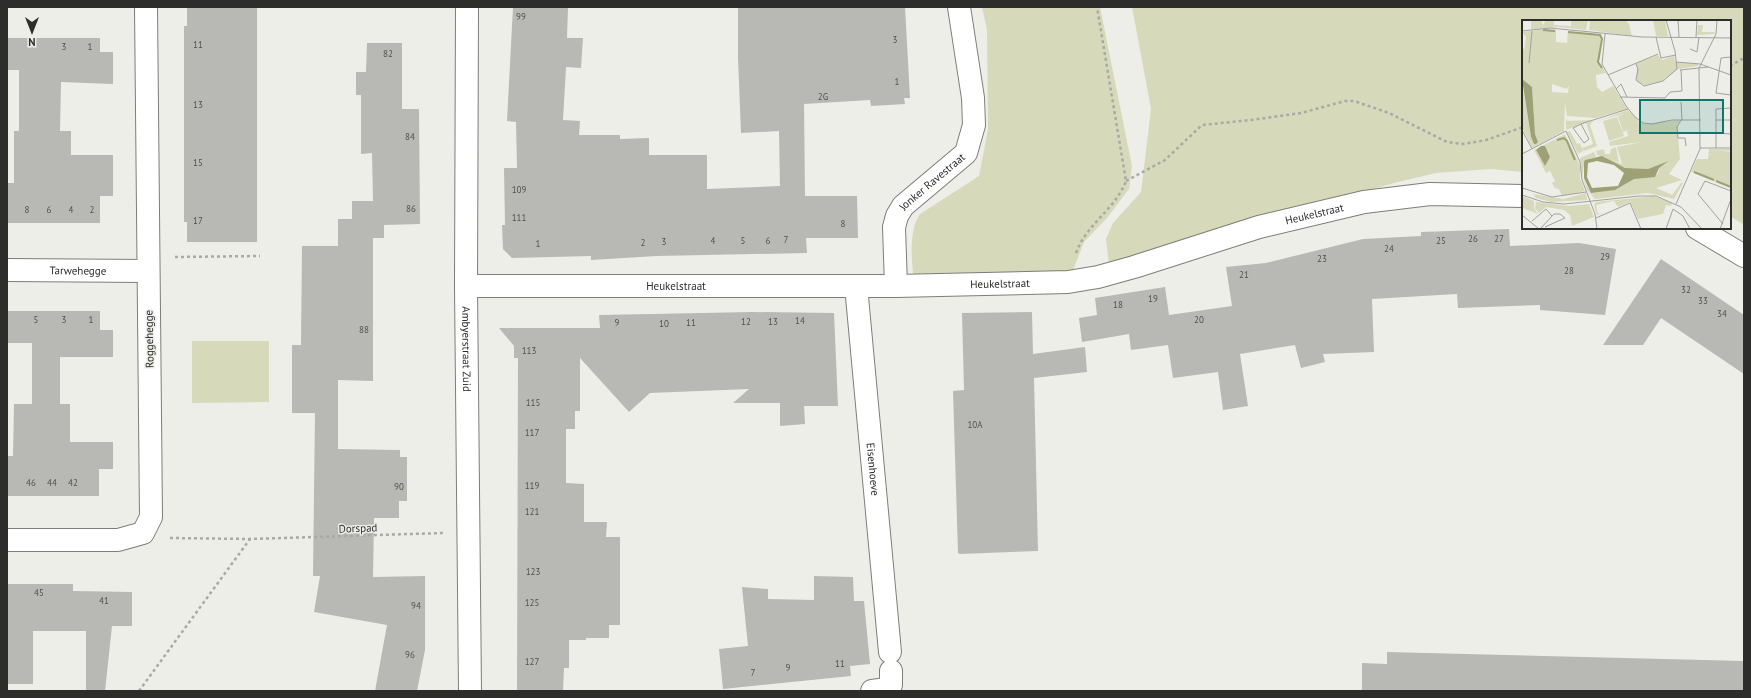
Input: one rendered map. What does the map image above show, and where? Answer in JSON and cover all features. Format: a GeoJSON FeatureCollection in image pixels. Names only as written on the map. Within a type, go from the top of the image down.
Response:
{"type":"FeatureCollection","features":[{"type":"Feature","properties":{"kind":"street","name":"Roggehegge"},"geometry":{"type":"LineString","coordinates":[[143,533],[151,517],[146,7]]}},
{"type":"Feature","properties":{"kind":"street","name":"Ambyerstraat Zuid"},"geometry":{"type":"LineString","coordinates":[[467,7],[467,533],[470,691]]}},
{"type":"Feature","properties":{"kind":"street","name":"Jonker Ravestraat"},"geometry":{"type":"LineString","coordinates":[[896,286],[894,227],[897,216],[903,206],[966,153],[974,125],[973,98],[959,7]]}},
{"type":"Feature","properties":{"kind":"street","name":"Heukelstraat"},"geometry":{"type":"LineString","coordinates":[[466,286],[896,286],[1068,282],[1098,277],[1134,267],[1258,227],[1364,202],[1430,194],[1522,196]]}},
{"type":"Feature","properties":{"kind":"street"},"geometry":{"type":"LineString","coordinates":[[1700,229],[1721,235],[1744,256]]}},
{"type":"Feature","properties":{"kind":"street","name":"Tarwehegge"},"geometry":{"type":"LineString","coordinates":[[7,270],[148,264]]}},
{"type":"Feature","properties":{"kind":"street","name":"Eisenhoeve"},"geometry":{"type":"LineString","coordinates":[[856,286],[891,685],[887,689],[872,691]]}},
{"type":"Feature","properties":{"kind":"street"},"geometry":{"type":"LineString","coordinates":[[7,540],[118,540],[143,533]]}},
{"type":"Feature","properties":{"kind":"path"},"geometry":{"type":"LineString","coordinates":[[1068,282],[1081,242],[1087,233],[1117,200],[1126,181],[1097,7]]}},
{"type":"Feature","properties":{"kind":"path"},"geometry":{"type":"LineString","coordinates":[[1731,65],[1744,58]]}},
{"type":"Feature","properties":{"kind":"path"},"geometry":{"type":"LineString","coordinates":[[1126,181],[1164,160],[1202,125],[1301,113],[1345,101],[1354,101],[1390,113],[1447,142],[1463,144],[1486,140],[1522,127]]}},
{"type":"Feature","properties":{"kind":"path"},"geometry":{"type":"LineString","coordinates":[[148,264],[260,256]]}},
{"type":"Feature","properties":{"kind":"path","name":"Dorspad"},"geometry":{"type":"LineString","coordinates":[[143,533],[164,538],[250,539],[467,533]]}},
{"type":"Feature","properties":{"kind":"path"},"geometry":{"type":"LineString","coordinates":[[139,691],[250,539]]}},
{"type":"Feature","properties":{"kind":"green space"},"geometry":{"type":"Polygon","coordinates":[[[982,7],[1100,7],[1132,166],[1129,189],[1107,218],[1084,242],[1072,273],[914,279],[912,263],[912,236],[916,220],[920,214],[979,176],[988,129],[987,30],[982,7]]]}},
{"type":"Feature","properties":{"kind":"green space"},"geometry":{"type":"Polygon","coordinates":[[[1132,7],[1744,7],[1744,225],[1731,217],[1731,20],[1522,20],[1522,172],[1491,169],[1436,173],[1394,183],[1109,265],[1106,239],[1113,223],[1141,192],[1151,109],[1132,7]]]}},
{"type":"Feature","properties":{"kind":"green space"},"geometry":{"type":"Polygon","coordinates":[[[192,341],[269,341],[269,402],[192,403],[192,341]]]}},
{"type":"Feature","properties":{"kind":"building"},"geometry":{"type":"Polygon","coordinates":[[[187,7],[257,8],[257,242],[187,242],[187,222],[184,222],[184,26],[187,26],[187,7]]]}},
{"type":"Feature","properties":{"kind":"building"},"geometry":{"type":"Polygon","coordinates":[[[513,7],[568,7],[567,38],[583,38],[581,68],[566,67],[563,120],[580,121],[579,135],[620,135],[620,139],[649,138],[649,155],[707,155],[707,189],[780,186],[779,131],[741,133],[738,58],[738,7],[905,7],[910,98],[904,98],[905,104],[871,106],[870,100],[804,104],[805,196],[857,196],[858,238],[806,238],[807,253],[656,256],[591,260],[591,256],[512,258],[503,249],[502,225],[505,225],[504,168],[517,168],[516,122],[507,121],[513,7]]]}},
{"type":"Feature","properties":{"kind":"building"},"geometry":{"type":"Polygon","coordinates":[[[7,38],[100,38],[100,52],[113,52],[113,84],[61,82],[60,131],[71,131],[71,155],[113,155],[113,196],[100,196],[100,223],[7,223],[7,183],[14,183],[14,131],[19,131],[19,70],[7,70],[7,38]]]}},
{"type":"Feature","properties":{"kind":"building"},"geometry":{"type":"Polygon","coordinates":[[[367,43],[402,43],[402,109],[419,109],[420,224],[384,225],[384,238],[373,238],[373,381],[338,380],[338,449],[400,450],[400,457],[407,457],[407,501],[399,501],[399,518],[374,518],[373,577],[425,576],[425,650],[417,691],[375,691],[387,625],[314,612],[320,576],[313,576],[315,413],[292,413],[292,345],[301,345],[302,246],[338,246],[338,219],[352,219],[352,201],[373,201],[372,153],[361,154],[361,95],[356,95],[356,72],[366,72],[367,43]]]}},
{"type":"Feature","properties":{"kind":"building"},"geometry":{"type":"Polygon","coordinates":[[[1509,229],[1510,246],[1579,243],[1616,249],[1605,315],[1540,310],[1540,305],[1458,308],[1457,294],[1372,299],[1374,352],[1323,354],[1325,362],[1301,368],[1295,345],[1240,354],[1248,406],[1223,410],[1218,372],[1173,378],[1168,345],[1131,350],[1129,334],[1082,342],[1079,318],[1097,315],[1095,298],[1165,287],[1169,315],[1232,306],[1226,267],[1266,263],[1363,239],[1421,236],[1421,232],[1509,229]]]}},
{"type":"Feature","properties":{"kind":"building"},"geometry":{"type":"Polygon","coordinates":[[[1661,259],[1744,315],[1744,374],[1661,318],[1643,345],[1603,345],[1661,259]]]}},
{"type":"Feature","properties":{"kind":"building"},"geometry":{"type":"Polygon","coordinates":[[[7,311],[100,311],[100,330],[113,330],[113,357],[60,357],[60,404],[70,404],[70,442],[113,442],[113,469],[99,469],[99,496],[7,496],[7,456],[13,456],[14,404],[32,404],[32,343],[7,343],[7,311]]]}},
{"type":"Feature","properties":{"kind":"building"},"geometry":{"type":"Polygon","coordinates":[[[752,312],[834,313],[838,406],[804,406],[805,424],[780,426],[780,403],[733,403],[749,389],[650,393],[629,412],[580,358],[580,411],[575,411],[575,429],[566,429],[566,483],[584,484],[584,522],[607,522],[606,537],[620,537],[620,625],[609,625],[609,638],[569,640],[569,668],[564,668],[563,691],[517,691],[518,358],[514,358],[514,346],[499,328],[600,328],[599,315],[752,312]]]}},
{"type":"Feature","properties":{"kind":"building"},"geometry":{"type":"Polygon","coordinates":[[[1032,312],[1033,354],[1085,347],[1087,372],[1034,378],[1038,551],[960,554],[958,553],[953,391],[964,390],[962,313],[1032,312]]]}},
{"type":"Feature","properties":{"kind":"building"},"geometry":{"type":"Polygon","coordinates":[[[814,576],[853,577],[854,601],[864,601],[870,664],[850,666],[851,676],[723,689],[719,649],[748,646],[742,587],[768,589],[768,599],[814,600],[814,576]]]}},
{"type":"Feature","properties":{"kind":"building"},"geometry":{"type":"Polygon","coordinates":[[[7,584],[73,584],[73,591],[132,592],[132,626],[112,626],[105,691],[86,691],[86,631],[33,631],[33,684],[7,684],[7,584]]]}},
{"type":"Feature","properties":{"kind":"building"},"geometry":{"type":"Polygon","coordinates":[[[1387,652],[1744,661],[1744,691],[1362,691],[1362,663],[1387,664],[1387,652]]]}}]}
